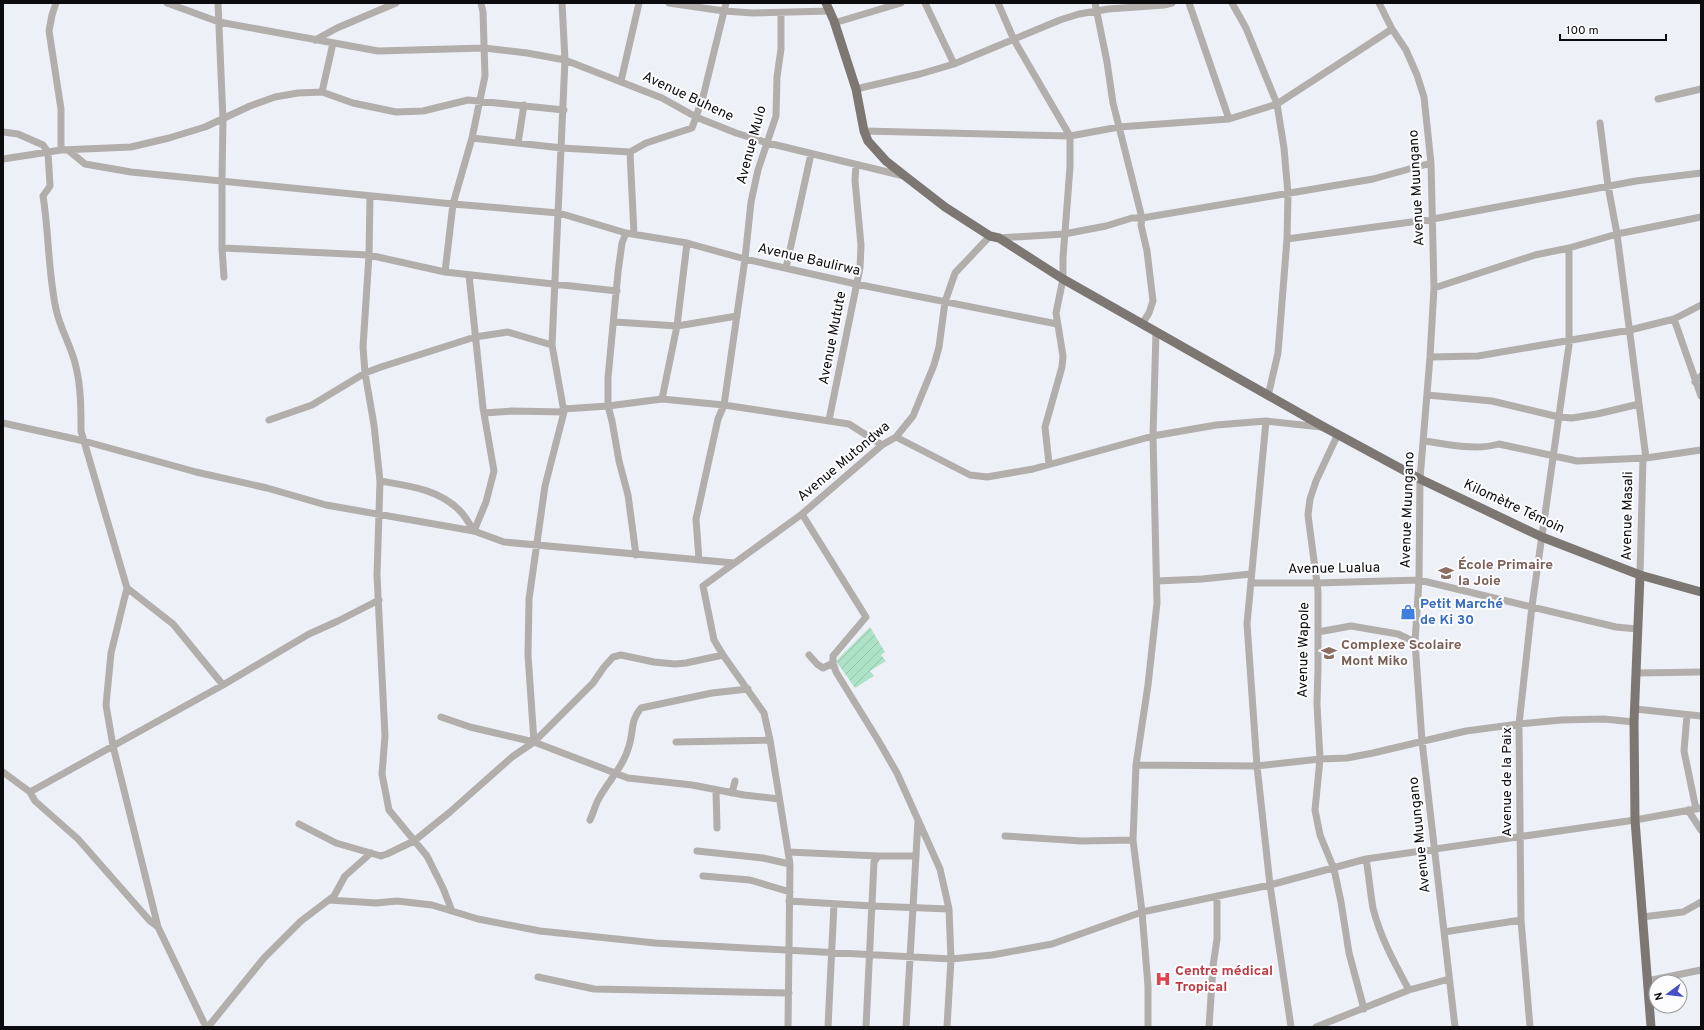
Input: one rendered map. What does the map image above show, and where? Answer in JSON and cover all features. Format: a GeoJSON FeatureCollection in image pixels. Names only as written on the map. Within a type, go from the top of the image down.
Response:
{"type":"FeatureCollection","features":[{"type":"Feature","properties":{"kind":"main road"},"geometry":{"type":"LineString","coordinates":[[828,7],[856,89],[864,131]]}},
{"type":"Feature","properties":{"kind":"main road","name":"Kilomètre Témoin"},"geometry":{"type":"LineString","coordinates":[[864,131],[868,141],[876,150],[905,176],[945,207],[1063,279],[1324,427],[1420,479],[1542,537],[1640,575],[1701,592]]}},
{"type":"Feature","properties":{"kind":"main road"},"geometry":{"type":"LineString","coordinates":[[1640,575],[1634,722],[1635,820],[1651,1027]]}},
{"type":"Feature","properties":{"kind":"street"},"geometry":{"type":"LineString","coordinates":[[56,3],[49,31],[61,109],[64,150]]}},
{"type":"Feature","properties":{"kind":"street","name":"Avenue Buhene"},"geometry":{"type":"LineString","coordinates":[[167,3],[219,22],[378,51],[484,48],[528,53],[565,60],[662,98],[696,118],[768,143],[905,176]]}},
{"type":"Feature","properties":{"kind":"street"},"geometry":{"type":"LineString","coordinates":[[218,3],[223,120],[222,248],[224,277]]}},
{"type":"Feature","properties":{"kind":"street"},"geometry":{"type":"LineString","coordinates":[[315,40],[337,28],[396,3]]}},
{"type":"Feature","properties":{"kind":"street"},"geometry":{"type":"LineString","coordinates":[[445,272],[454,204],[472,138],[485,76],[481,3]]}},
{"type":"Feature","properties":{"kind":"street"},"geometry":{"type":"LineString","coordinates":[[534,742],[528,655],[529,607],[545,486],[563,410],[552,345],[564,110],[565,60],[562,3]]}},
{"type":"Feature","properties":{"kind":"street"},"geometry":{"type":"LineString","coordinates":[[621,81],[639,3]]}},
{"type":"Feature","properties":{"kind":"street"},"geometry":{"type":"LineString","coordinates":[[669,3],[724,11],[781,13],[828,7]]}},
{"type":"Feature","properties":{"kind":"street"},"geometry":{"type":"LineString","coordinates":[[472,138],[562,148],[630,152],[646,143],[692,128],[713,59],[726,3]]}},
{"type":"Feature","properties":{"kind":"street"},"geometry":{"type":"LineString","coordinates":[[834,23],[901,3]]}},
{"type":"Feature","properties":{"kind":"street"},"geometry":{"type":"LineString","coordinates":[[925,3],[954,64]]}},
{"type":"Feature","properties":{"kind":"street"},"geometry":{"type":"LineString","coordinates":[[998,3],[1014,40],[1070,136],[1070,167],[1064,234],[1063,279],[1056,304],[1057,324],[1063,356],[1060,377],[1045,427],[1049,464]]}},
{"type":"Feature","properties":{"kind":"street"},"geometry":{"type":"LineString","coordinates":[[856,89],[920,74],[954,64],[1060,20],[1096,7],[1164,5],[1172,3]]}},
{"type":"Feature","properties":{"kind":"street"},"geometry":{"type":"LineString","coordinates":[[1190,3],[1229,119]]}},
{"type":"Feature","properties":{"kind":"street"},"geometry":{"type":"LineString","coordinates":[[1232,3],[1246,28],[1276,104],[1284,148],[1288,194],[1287,239],[1278,353],[1268,396]]}},
{"type":"Feature","properties":{"kind":"street","name":"Avenue Muungano"},"geometry":{"type":"LineString","coordinates":[[1379,3],[1392,29],[1406,50],[1417,75],[1424,97],[1431,163],[1434,288],[1424,441],[1420,479],[1419,580],[1415,642],[1422,741],[1455,1027]]}},
{"type":"Feature","properties":{"kind":"street"},"geometry":{"type":"LineString","coordinates":[[1096,7],[1107,62],[1113,103],[1142,218],[1141,225],[1147,251],[1154,301],[1142,324]]}},
{"type":"Feature","properties":{"kind":"street","name":"Avenue Mulo"},"geometry":{"type":"LineString","coordinates":[[699,560],[696,519],[718,419],[724,405],[745,259],[750,202],[758,170],[776,116],[777,77],[781,49],[781,13]]}},
{"type":"Feature","properties":{"kind":"street"},"geometry":{"type":"LineString","coordinates":[[864,131],[1070,136],[1119,127],[1229,119],[1276,104],[1392,29]]}},
{"type":"Feature","properties":{"kind":"street"},"geometry":{"type":"LineString","coordinates":[[322,92],[333,43]]}},
{"type":"Feature","properties":{"kind":"street"},"geometry":{"type":"LineString","coordinates":[[1658,100],[1701,89]]}},
{"type":"Feature","properties":{"kind":"street"},"geometry":{"type":"LineString","coordinates":[[3,159],[64,150],[131,146],[169,138],[205,127],[223,120],[250,106],[275,97],[298,94],[322,92],[353,103],[396,112],[423,111],[468,100],[564,110]]}},
{"type":"Feature","properties":{"kind":"street"},"geometry":{"type":"LineString","coordinates":[[518,143],[524,105]]}},
{"type":"Feature","properties":{"kind":"street","name":"Avenue Masali"},"geometry":{"type":"LineString","coordinates":[[1600,123],[1640,404],[1645,458],[1640,575]]}},
{"type":"Feature","properties":{"kind":"street"},"geometry":{"type":"LineString","coordinates":[[3,132],[18,134],[43,144],[48,152],[50,186],[43,196],[56,310],[76,366],[81,408],[81,431],[127,588],[111,652],[106,705],[113,746],[158,927],[207,1027],[264,958],[301,921],[334,896],[345,876],[371,853]]}},
{"type":"Feature","properties":{"kind":"street","name":"Avenue Baulirwa"},"geometry":{"type":"LineString","coordinates":[[64,150],[82,163],[131,172],[559,213],[626,233],[687,243],[745,259],[856,284],[1057,324]]}},
{"type":"Feature","properties":{"kind":"street"},"geometry":{"type":"LineString","coordinates":[[630,152],[634,234]]}},
{"type":"Feature","properties":{"kind":"street"},"geometry":{"type":"LineString","coordinates":[[786,268],[811,154]]}},
{"type":"Feature","properties":{"kind":"street"},"geometry":{"type":"LineString","coordinates":[[995,237],[1064,234],[1106,226],[1132,218],[1142,218],[1373,179],[1431,163]]}},
{"type":"Feature","properties":{"kind":"street","name":"Avenue Mutute"},"geometry":{"type":"LineString","coordinates":[[829,420],[860,268],[861,246],[855,180],[856,164]]}},
{"type":"Feature","properties":{"kind":"street"},"geometry":{"type":"LineString","coordinates":[[1287,239],[1433,219],[1608,186],[1667,176],[1701,173]]}},
{"type":"Feature","properties":{"kind":"street"},"geometry":{"type":"LineString","coordinates":[[370,196],[369,255],[363,348],[365,374],[374,425],[380,481],[377,575],[385,736],[383,777],[389,810],[427,856],[443,888],[452,911]]}},
{"type":"Feature","properties":{"kind":"street"},"geometry":{"type":"LineString","coordinates":[[1434,288],[1523,259],[1617,234],[1701,217]]}},
{"type":"Feature","properties":{"kind":"street"},"geometry":{"type":"LineString","coordinates":[[626,233],[622,243],[617,291],[615,322],[608,378],[608,406],[619,461],[628,495],[636,555]]}},
{"type":"Feature","properties":{"kind":"street","name":"Avenue Mutondwa"},"geometry":{"type":"LineString","coordinates":[[723,655],[714,640],[703,586],[802,514],[882,445],[896,437],[913,416],[934,365],[945,302],[955,273],[995,237]]}},
{"type":"Feature","properties":{"kind":"street"},"geometry":{"type":"LineString","coordinates":[[662,399],[677,326],[687,243]]}},
{"type":"Feature","properties":{"kind":"street"},"geometry":{"type":"LineString","coordinates":[[222,248],[369,255],[445,272],[617,291]]}},
{"type":"Feature","properties":{"kind":"street","name":"Avenue de la Paix"},"geometry":{"type":"LineString","coordinates":[[1530,1027],[1521,920],[1519,724],[1532,606],[1559,417],[1568,340],[1569,248]]}},
{"type":"Feature","properties":{"kind":"street"},"geometry":{"type":"LineString","coordinates":[[469,275],[484,414],[494,471],[486,502],[474,531]]}},
{"type":"Feature","properties":{"kind":"street"},"geometry":{"type":"LineString","coordinates":[[1430,357],[1478,356],[1630,330],[1674,319],[1701,305]]}},
{"type":"Feature","properties":{"kind":"street"},"geometry":{"type":"LineString","coordinates":[[615,322],[677,326],[737,316]]}},
{"type":"Feature","properties":{"kind":"street"},"geometry":{"type":"LineString","coordinates":[[1674,319],[1701,396]]}},
{"type":"Feature","properties":{"kind":"street"},"geometry":{"type":"LineString","coordinates":[[269,420],[312,405],[365,374],[381,367],[475,337],[508,332],[552,345]]}},
{"type":"Feature","properties":{"kind":"street"},"geometry":{"type":"LineString","coordinates":[[1148,1027],[1148,986],[1142,912],[1133,840],[1136,765],[1148,684],[1157,603],[1154,436],[1156,332]]}},
{"type":"Feature","properties":{"kind":"street"},"geometry":{"type":"LineString","coordinates":[[1695,382],[1701,376]]}},
{"type":"Feature","properties":{"kind":"street"},"geometry":{"type":"LineString","coordinates":[[1427,395],[1492,401],[1559,417],[1572,418],[1584,417],[1640,404]]}},
{"type":"Feature","properties":{"kind":"street"},"geometry":{"type":"LineString","coordinates":[[484,414],[512,411],[563,410],[662,399],[724,405],[849,424],[882,445]]}},
{"type":"Feature","properties":{"kind":"street"},"geometry":{"type":"LineString","coordinates":[[896,437],[970,475],[987,477],[1024,471],[1154,436],[1216,425],[1266,421],[1324,427]]}},
{"type":"Feature","properties":{"kind":"street"},"geometry":{"type":"LineString","coordinates":[[1266,421],[1247,624],[1257,766],[1270,885],[1291,1027]]}},
{"type":"Feature","properties":{"kind":"street"},"geometry":{"type":"LineString","coordinates":[[3,423],[84,441],[196,472],[267,488],[326,505],[474,531],[504,542],[734,563]]}},
{"type":"Feature","properties":{"kind":"street","name":"Avenue Wapole"},"geometry":{"type":"LineString","coordinates":[[1338,434],[1316,481],[1310,499],[1308,515],[1317,583],[1317,704],[1320,759],[1315,810],[1316,822],[1320,835],[1334,869],[1349,953],[1364,1008]]}},
{"type":"Feature","properties":{"kind":"street"},"geometry":{"type":"LineString","coordinates":[[1424,441],[1472,447],[1488,447],[1499,444],[1553,457],[1582,462],[1645,458],[1701,450]]}},
{"type":"Feature","properties":{"kind":"street"},"geometry":{"type":"LineString","coordinates":[[380,481],[429,490],[439,495],[460,511],[474,531]]}},
{"type":"Feature","properties":{"kind":"street"},"geometry":{"type":"LineString","coordinates":[[802,514],[866,617],[833,656],[833,664],[836,672],[897,773],[940,869],[949,909],[951,959],[946,1027]]}},
{"type":"Feature","properties":{"kind":"street"},"geometry":{"type":"LineString","coordinates":[[1157,581],[1202,580],[1251,574]]}},
{"type":"Feature","properties":{"kind":"street","name":"Avenue Lualua"},"geometry":{"type":"LineString","coordinates":[[1251,583],[1419,580],[1616,627],[1637,629]]}},
{"type":"Feature","properties":{"kind":"street"},"geometry":{"type":"LineString","coordinates":[[127,588],[173,624],[223,684]]}},
{"type":"Feature","properties":{"kind":"street"},"geometry":{"type":"LineString","coordinates":[[30,792],[309,634],[338,622],[379,600]]}},
{"type":"Feature","properties":{"kind":"street"},"geometry":{"type":"LineString","coordinates":[[1318,632],[1351,626],[1398,634],[1415,642]]}},
{"type":"Feature","properties":{"kind":"street"},"geometry":{"type":"LineString","coordinates":[[298,824],[336,843],[371,853],[384,855],[414,841],[450,812],[512,757],[534,742],[593,683],[613,657],[622,655],[654,662],[675,664],[723,655],[764,713],[770,740],[790,864],[788,1027]]}},
{"type":"Feature","properties":{"kind":"street"},"geometry":{"type":"LineString","coordinates":[[809,655],[823,668],[833,664]]}},
{"type":"Feature","properties":{"kind":"street"},"geometry":{"type":"LineString","coordinates":[[1636,672],[1701,672]]}},
{"type":"Feature","properties":{"kind":"street"},"geometry":{"type":"LineString","coordinates":[[590,820],[598,800],[623,762],[630,745],[632,723],[635,715],[641,708],[712,693],[748,689]]}},
{"type":"Feature","properties":{"kind":"street"},"geometry":{"type":"LineString","coordinates":[[1635,709],[1701,716]]}},
{"type":"Feature","properties":{"kind":"street"},"geometry":{"type":"LineString","coordinates":[[1687,715],[1684,751],[1695,809],[1701,830]]}},
{"type":"Feature","properties":{"kind":"street"},"geometry":{"type":"LineString","coordinates":[[441,717],[477,729],[534,742],[616,773],[642,780],[692,785],[716,791],[779,799]]}},
{"type":"Feature","properties":{"kind":"street"},"geometry":{"type":"LineString","coordinates":[[1136,765],[1257,766],[1320,759],[1347,758],[1466,731],[1519,724],[1560,720],[1604,719],[1634,722]]}},
{"type":"Feature","properties":{"kind":"street"},"geometry":{"type":"LineString","coordinates":[[676,742],[770,740]]}},
{"type":"Feature","properties":{"kind":"street"},"geometry":{"type":"LineString","coordinates":[[3,772],[30,792],[35,801],[78,839],[150,921],[158,927]]}},
{"type":"Feature","properties":{"kind":"street"},"geometry":{"type":"LineString","coordinates":[[732,793],[735,781]]}},
{"type":"Feature","properties":{"kind":"street"},"geometry":{"type":"LineString","coordinates":[[716,791],[716,828]]}},
{"type":"Feature","properties":{"kind":"street"},"geometry":{"type":"LineString","coordinates":[[329,900],[376,902],[397,901],[432,905],[478,919],[540,931],[655,943],[951,959],[992,955],[1052,944],[1142,912],[1270,885],[1334,869],[1366,859],[1635,820],[1695,809]]}},
{"type":"Feature","properties":{"kind":"street"},"geometry":{"type":"LineString","coordinates":[[906,1027],[918,819]]}},
{"type":"Feature","properties":{"kind":"street"},"geometry":{"type":"LineString","coordinates":[[1005,836],[1082,841],[1133,840]]}},
{"type":"Feature","properties":{"kind":"street"},"geometry":{"type":"LineString","coordinates":[[697,851],[763,858],[790,864]]}},
{"type":"Feature","properties":{"kind":"street"},"geometry":{"type":"LineString","coordinates":[[788,852],[915,856]]}},
{"type":"Feature","properties":{"kind":"street"},"geometry":{"type":"LineString","coordinates":[[866,1027],[874,862],[878,856]]}},
{"type":"Feature","properties":{"kind":"street"},"geometry":{"type":"LineString","coordinates":[[1366,859],[1373,907],[1379,926],[1392,958],[1409,990]]}},
{"type":"Feature","properties":{"kind":"street"},"geometry":{"type":"LineString","coordinates":[[703,876],[750,880],[790,892]]}},
{"type":"Feature","properties":{"kind":"street"},"geometry":{"type":"LineString","coordinates":[[1209,1027],[1213,966],[1217,939],[1217,896]]}},
{"type":"Feature","properties":{"kind":"street"},"geometry":{"type":"LineString","coordinates":[[789,901],[949,909]]}},
{"type":"Feature","properties":{"kind":"street"},"geometry":{"type":"LineString","coordinates":[[1642,917],[1684,912],[1701,902]]}},
{"type":"Feature","properties":{"kind":"street"},"geometry":{"type":"LineString","coordinates":[[828,1027],[834,904]]}},
{"type":"Feature","properties":{"kind":"street"},"geometry":{"type":"LineString","coordinates":[[1444,932],[1521,920]]}},
{"type":"Feature","properties":{"kind":"street"},"geometry":{"type":"LineString","coordinates":[[1647,981],[1701,970]]}},
{"type":"Feature","properties":{"kind":"street"},"geometry":{"type":"LineString","coordinates":[[538,977],[594,989],[789,994]]}},
{"type":"Feature","properties":{"kind":"street"},"geometry":{"type":"LineString","coordinates":[[1316,1027],[1409,990],[1449,979]]}},
{"type":"Feature","properties":{"kind":"green space"},"geometry":{"type":"Polygon","coordinates":[[[870,627],[885,652],[881,655],[886,661],[870,671],[874,676],[855,688],[836,661],[870,627]]]}},
{"type":"Feature","properties":{"kind":"place","name":"École Primaire la Joie"},"geometry":{"type":"Point","coordinates":[1446,573]}},
{"type":"Feature","properties":{"kind":"place","name":"Petit Marché de Ki 30"},"geometry":{"type":"Point","coordinates":[1408,612]}},
{"type":"Feature","properties":{"kind":"place","name":"Complexe Scolaire Mont Miko"},"geometry":{"type":"Point","coordinates":[1329,653]}},
{"type":"Feature","properties":{"kind":"place","name":"Centre médical Tropical"},"geometry":{"type":"Point","coordinates":[1163,979]}}]}
